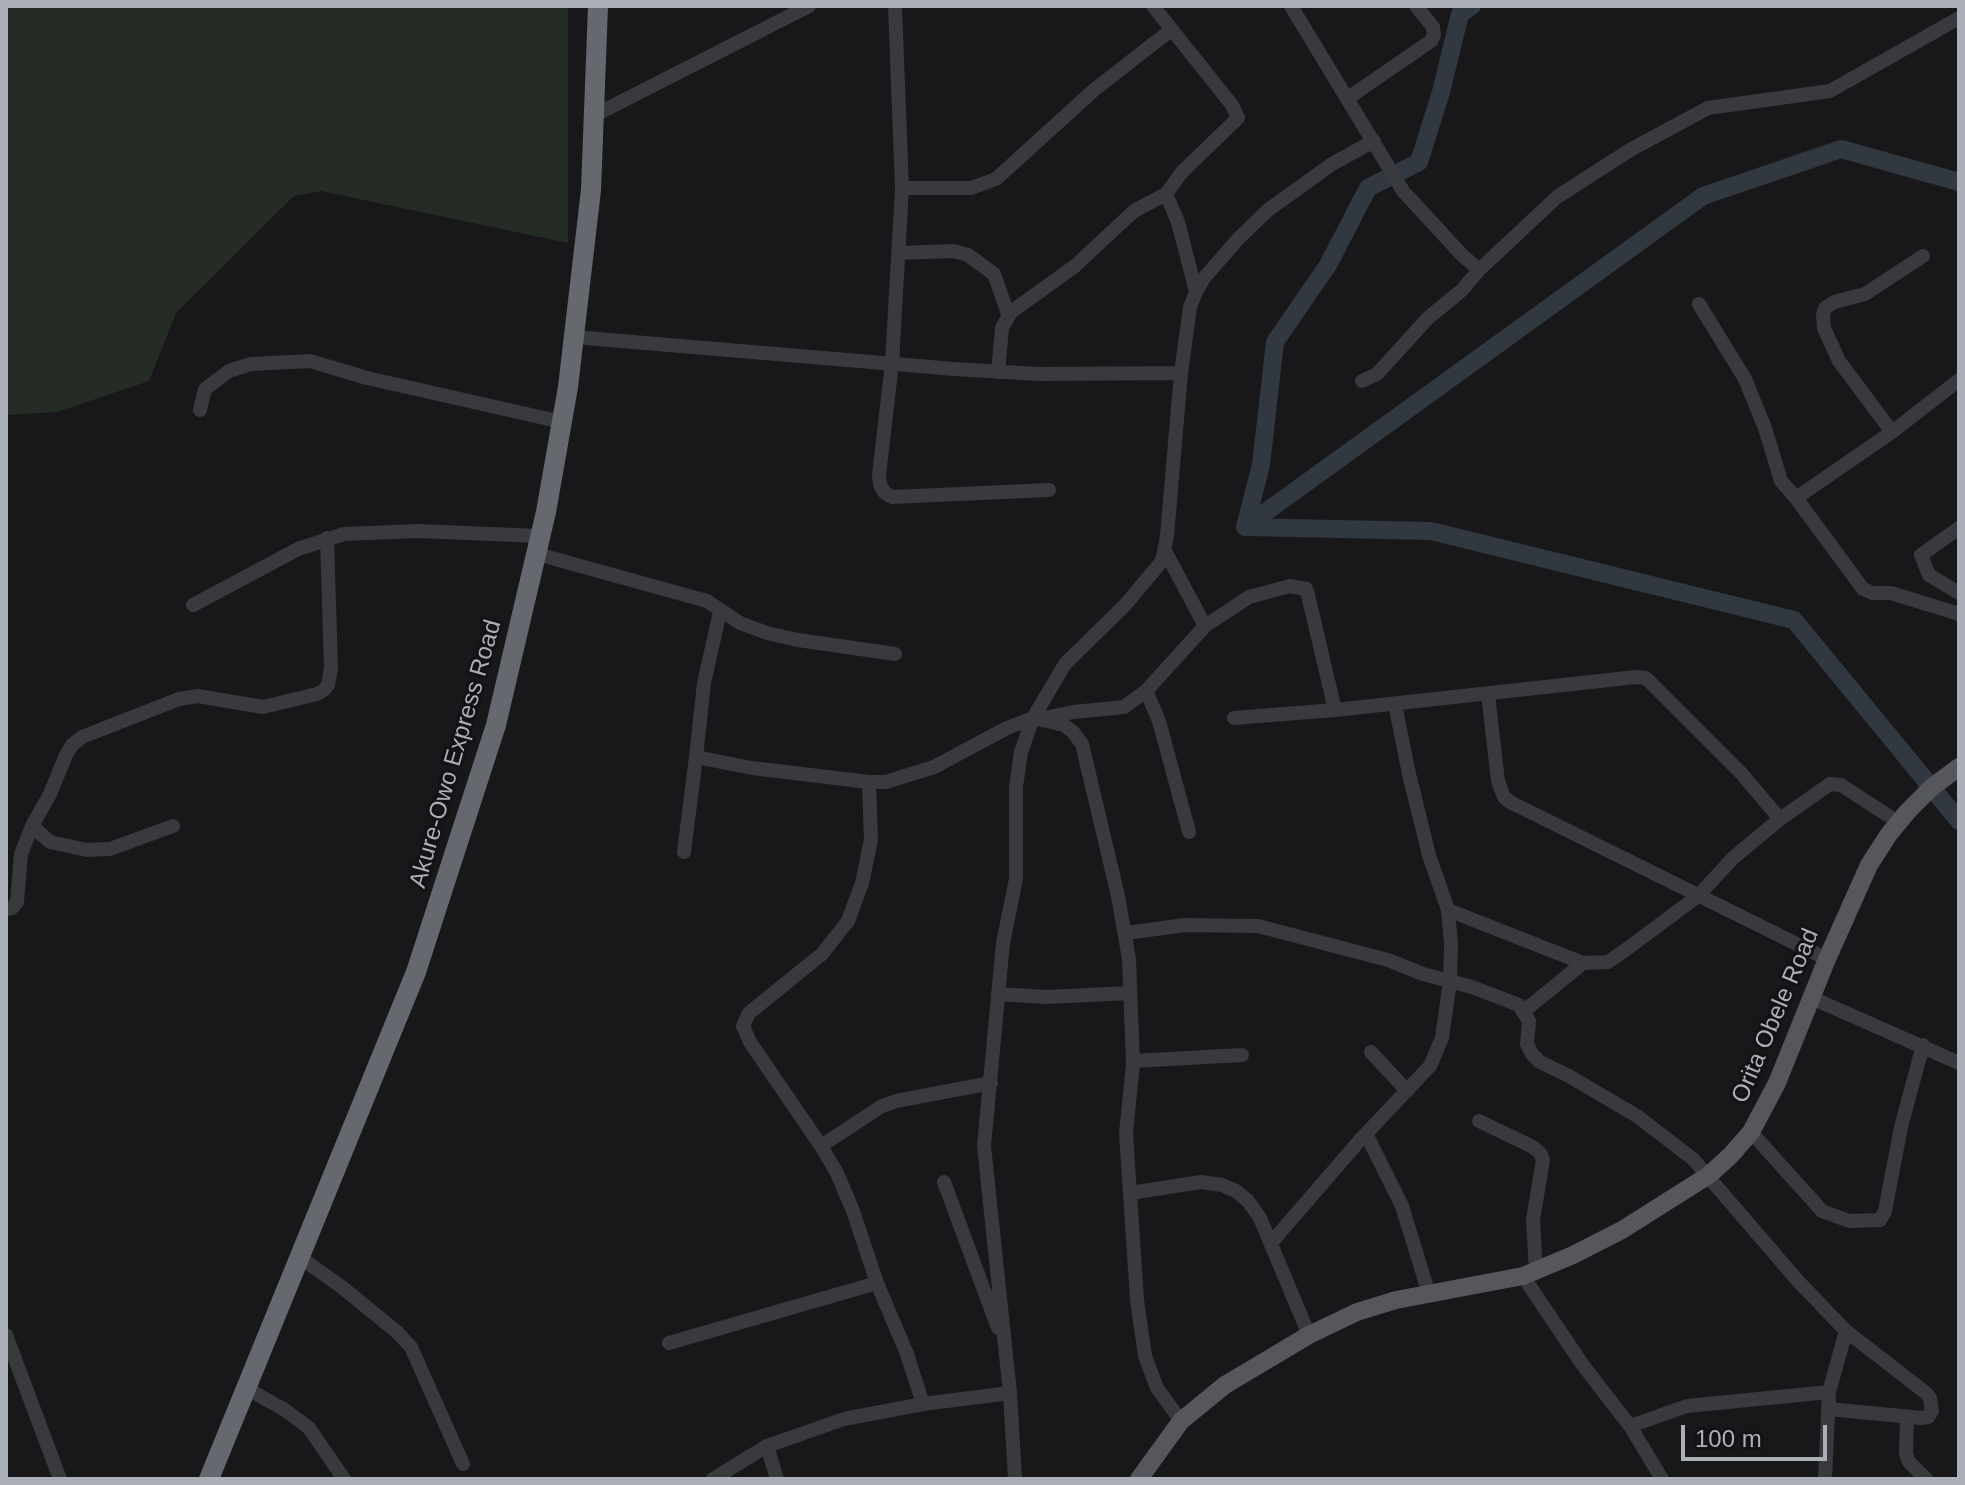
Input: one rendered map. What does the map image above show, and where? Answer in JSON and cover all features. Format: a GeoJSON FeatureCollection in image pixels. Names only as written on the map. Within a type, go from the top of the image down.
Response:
{"type":"FeatureCollection","features":[{"type":"Feature","properties":{"kind":"highway","name":"Akure-Owo Express Road"},"geometry":{"type":"LineString","coordinates":[[209,1479],[416,972],[496,725],[539,545],[562,422],[591,190],[598,6]]}},
{"type":"Feature","properties":{"kind":"main road","name":"Orita Obele Road"},"geometry":{"type":"LineString","coordinates":[[1139,1479],[1181,1421],[1225,1385],[1309,1335],[1357,1312],[1530,1274],[1622,1230],[1709,1175],[1751,1132],[1777,1083],[1869,865],[1898,822],[1931,788],[1959,767]]}},
{"type":"Feature","properties":{"kind":"street"},"geometry":{"type":"LineString","coordinates":[[595,115],[809,6]]}},
{"type":"Feature","properties":{"kind":"street"},"geometry":{"type":"LineString","coordinates":[[895,6],[902,188],[892,363],[879,475],[885,493],[892,497],[1049,490]]}},
{"type":"Feature","properties":{"kind":"street"},"geometry":{"type":"LineString","coordinates":[[998,372],[1002,328],[1008,314],[1075,266],[1134,211],[1166,194],[1182,172],[1238,118],[1232,105],[1153,6]]}},
{"type":"Feature","properties":{"kind":"street"},"geometry":{"type":"LineString","coordinates":[[1291,6],[1403,191],[1479,270]]}},
{"type":"Feature","properties":{"kind":"street"},"geometry":{"type":"LineString","coordinates":[[1348,98],[1431,41],[1433,27],[1416,6]]}},
{"type":"Feature","properties":{"kind":"street"},"geometry":{"type":"LineString","coordinates":[[1362,381],[1377,374],[1403,343],[1568,189],[1630,150],[1708,108],[1830,91],[1959,18]]}},
{"type":"Feature","properties":{"kind":"street"},"geometry":{"type":"LineString","coordinates":[[902,188],[971,188],[996,179],[1094,90],[1171,30]]}},
{"type":"Feature","properties":{"kind":"street"},"geometry":{"type":"LineString","coordinates":[[1015,1479],[1010,1393],[984,1146],[1003,943],[1016,879],[1017,777],[1021,752],[1065,664],[1145,584],[1162,561],[1181,373],[1190,307],[1196,292],[1239,238],[1268,210],[1332,164],[1374,141]]}},
{"type":"Feature","properties":{"kind":"street"},"geometry":{"type":"LineString","coordinates":[[1166,194],[1178,222],[1196,292]]}},
{"type":"Feature","properties":{"kind":"street"},"geometry":{"type":"LineString","coordinates":[[899,253],[954,251],[968,255],[994,274],[1008,314]]}},
{"type":"Feature","properties":{"kind":"street"},"geometry":{"type":"LineString","coordinates":[[1892,432],[1839,361],[1824,328],[1823,315],[1825,308],[1834,302],[1865,294],[1923,256]]}},
{"type":"Feature","properties":{"kind":"street"},"geometry":{"type":"LineString","coordinates":[[1699,304],[1745,379],[1765,428],[1781,481],[1863,589],[1873,593],[1891,593],[1959,614]]}},
{"type":"Feature","properties":{"kind":"street"},"geometry":{"type":"LineString","coordinates":[[574,337],[998,372],[1181,373]]}},
{"type":"Feature","properties":{"kind":"street"},"geometry":{"type":"LineString","coordinates":[[200,410],[205,389],[229,371],[251,364],[310,361],[367,378],[562,422]]}},
{"type":"Feature","properties":{"kind":"street"},"geometry":{"type":"LineString","coordinates":[[1796,498],[1892,432],[1959,380]]}},
{"type":"Feature","properties":{"kind":"street"},"geometry":{"type":"LineString","coordinates":[[1959,528],[1921,555],[1929,575],[1959,593]]}},
{"type":"Feature","properties":{"kind":"street"},"geometry":{"type":"LineString","coordinates":[[193,605],[298,549],[327,538],[365,531],[391,531],[539,545],[707,601],[740,623],[798,640],[895,654]]}},
{"type":"Feature","properties":{"kind":"street"},"geometry":{"type":"LineString","coordinates":[[6,909],[17,902],[21,854],[32,826],[76,740],[179,699],[198,696],[263,707],[324,690],[331,668],[327,538]]}},
{"type":"Feature","properties":{"kind":"street"},"geometry":{"type":"LineString","coordinates":[[1165,551],[1205,626]]}},
{"type":"Feature","properties":{"kind":"street"},"geometry":{"type":"LineString","coordinates":[[696,757],[752,768],[886,782],[934,767],[1007,728],[1039,718],[1124,707],[1146,691],[1205,626],[1249,597],[1290,586],[1306,589],[1335,710]]}},
{"type":"Feature","properties":{"kind":"street"},"geometry":{"type":"LineString","coordinates":[[684,852],[704,683],[720,612]]}},
{"type":"Feature","properties":{"kind":"street"},"geometry":{"type":"LineString","coordinates":[[1234,718],[1646,678],[1741,773],[1780,819]]}},
{"type":"Feature","properties":{"kind":"street"},"geometry":{"type":"LineString","coordinates":[[1146,691],[1161,729],[1189,832]]}},
{"type":"Feature","properties":{"kind":"street"},"geometry":{"type":"LineString","coordinates":[[1488,694],[1498,781],[1504,797],[1510,802],[1827,959]]}},
{"type":"Feature","properties":{"kind":"street"},"geometry":{"type":"LineString","coordinates":[[1271,1243],[1430,1066],[1442,1038],[1450,981],[1448,910],[1429,855],[1395,704]]}},
{"type":"Feature","properties":{"kind":"street"},"geometry":{"type":"LineString","coordinates":[[1039,718],[1064,725],[1082,744],[1126,933],[1133,1061],[1126,1121],[1137,1300],[1145,1356],[1157,1388],[1181,1421]]}},
{"type":"Feature","properties":{"kind":"street"},"geometry":{"type":"LineString","coordinates":[[869,782],[871,840],[862,883],[848,921],[822,954],[749,1013],[743,1026],[750,1042],[821,1146],[853,1211],[923,1404]]}},
{"type":"Feature","properties":{"kind":"street"},"geometry":{"type":"LineString","coordinates":[[1448,910],[1583,963],[1608,962],[1698,896],[1733,858],[1780,819],[1830,784],[1863,798],[1898,822]]}},
{"type":"Feature","properties":{"kind":"street"},"geometry":{"type":"LineString","coordinates":[[32,826],[50,842],[87,850],[110,849],[173,826]]}},
{"type":"Feature","properties":{"kind":"street"},"geometry":{"type":"LineString","coordinates":[[1126,933],[1185,925],[1258,926],[1353,950],[1519,1005],[1529,1021],[1527,1044],[1540,1062],[1637,1116],[1678,1147],[1709,1175],[1798,1281],[1846,1331],[1893,1365],[1930,1398],[1932,1411],[1928,1417],[1907,1417],[1828,1409]]}},
{"type":"Feature","properties":{"kind":"street"},"geometry":{"type":"LineString","coordinates":[[1524,1011],[1583,963]]}},
{"type":"Feature","properties":{"kind":"street"},"geometry":{"type":"LineString","coordinates":[[998,994],[1046,997],[1130,993]]}},
{"type":"Feature","properties":{"kind":"street"},"geometry":{"type":"LineString","coordinates":[[1812,998],[1959,1063]]}},
{"type":"Feature","properties":{"kind":"street"},"geometry":{"type":"LineString","coordinates":[[1751,1132],[1822,1211],[1849,1221],[1880,1220],[1885,1211],[1901,1127],[1923,1045]]}},
{"type":"Feature","properties":{"kind":"street"},"geometry":{"type":"LineString","coordinates":[[1371,1052],[1407,1091]]}},
{"type":"Feature","properties":{"kind":"street"},"geometry":{"type":"LineString","coordinates":[[1133,1061],[1242,1055]]}},
{"type":"Feature","properties":{"kind":"street"},"geometry":{"type":"LineString","coordinates":[[821,1146],[882,1106],[991,1083]]}},
{"type":"Feature","properties":{"kind":"street"},"geometry":{"type":"LineString","coordinates":[[1479,1121],[1540,1153],[1543,1160],[1533,1220],[1530,1274],[1582,1364],[1630,1426],[1662,1479]]}},
{"type":"Feature","properties":{"kind":"street"},"geometry":{"type":"LineString","coordinates":[[1366,1134],[1402,1206],[1429,1294]]}},
{"type":"Feature","properties":{"kind":"street"},"geometry":{"type":"LineString","coordinates":[[944,1182],[1004,1344]]}},
{"type":"Feature","properties":{"kind":"street"},"geometry":{"type":"LineString","coordinates":[[1130,1193],[1201,1182],[1236,1191],[1248,1201],[1271,1243],[1309,1335]]}},
{"type":"Feature","properties":{"kind":"street"},"geometry":{"type":"LineString","coordinates":[[301,1258],[343,1288],[411,1347],[463,1464]]}},
{"type":"Feature","properties":{"kind":"street"},"geometry":{"type":"LineString","coordinates":[[669,1343],[877,1283]]}},
{"type":"Feature","properties":{"kind":"street"},"geometry":{"type":"LineString","coordinates":[[1825,1479],[1829,1392],[1846,1331]]}},
{"type":"Feature","properties":{"kind":"street"},"geometry":{"type":"LineString","coordinates":[[6,1335],[59,1479]]}},
{"type":"Feature","properties":{"kind":"street"},"geometry":{"type":"LineString","coordinates":[[246,1388],[298,1418],[309,1428],[344,1479]]}},
{"type":"Feature","properties":{"kind":"street"},"geometry":{"type":"LineString","coordinates":[[1630,1426],[1687,1406],[1829,1392]]}},
{"type":"Feature","properties":{"kind":"street"},"geometry":{"type":"LineString","coordinates":[[713,1479],[767,1446],[844,1419],[923,1404],[1010,1393]]}},
{"type":"Feature","properties":{"kind":"street"},"geometry":{"type":"LineString","coordinates":[[1907,1417],[1907,1459],[1926,1479]]}},
{"type":"Feature","properties":{"kind":"street"},"geometry":{"type":"LineString","coordinates":[[767,1446],[777,1479]]}},
{"type":"Feature","properties":{"kind":"shaded area"},"geometry":{"type":"Polygon","coordinates":[[[6,6],[568,6],[568,243],[321,191],[294,196],[176,313],[149,381],[57,412],[6,415],[6,6]]]}},
{"type":"Feature","properties":{"kind":"waterway"},"geometry":{"type":"LineString","coordinates":[[1472,6],[1460,14],[1441,92],[1419,162],[1368,188],[1328,265],[1275,342],[1261,465],[1245,527],[1431,531],[1794,620],[1959,821]]}},
{"type":"Feature","properties":{"kind":"waterway"},"geometry":{"type":"LineString","coordinates":[[1245,527],[1703,196],[1841,149],[1959,182]]}}]}
